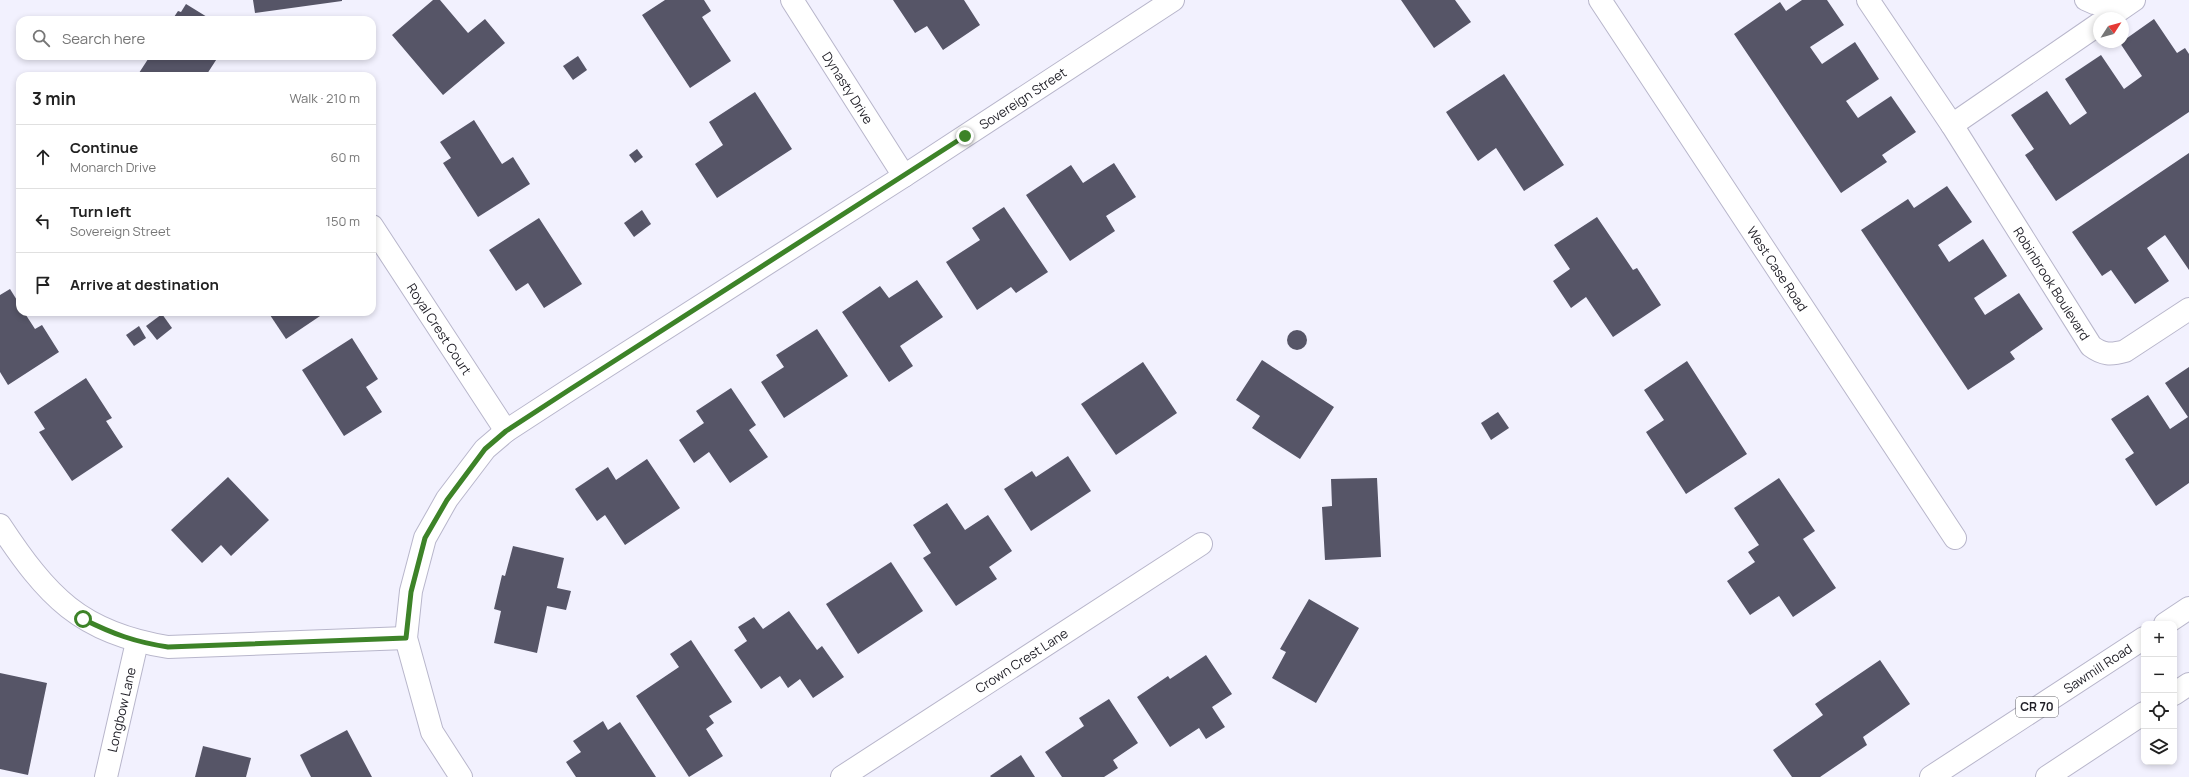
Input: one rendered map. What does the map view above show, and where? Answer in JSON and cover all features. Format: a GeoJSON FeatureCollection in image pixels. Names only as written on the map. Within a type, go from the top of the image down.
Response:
{"type":"FeatureCollection","features":[{"type":"Feature","properties":{"kind":"street","name":"Dynasty Drive"},"geometry":{"type":"LineString","coordinates":[[792,0],[904,176]]}},
{"type":"Feature","properties":{"kind":"street","name":"Sovereign Street"},"geometry":{"type":"LineString","coordinates":[[406,638],[411,592],[425,538],[447,500],[485,449],[506,431],[904,176],[1173,0]]}},
{"type":"Feature","properties":{"kind":"street","name":"West Case Road"},"geometry":{"type":"LineString","coordinates":[[1600,0],[1955,538]]}},
{"type":"Feature","properties":{"kind":"street","name":"Robinbrook Boulevard"},"geometry":{"type":"LineString","coordinates":[[1868,0],[1952,125],[2092,346],[2101,354],[2115,354],[2125,350],[2189,309]]}},
{"type":"Feature","properties":{"kind":"street"},"geometry":{"type":"LineString","coordinates":[[1952,125],[2093,28]]}},
{"type":"Feature","properties":{"kind":"street","name":"Royal Crest Court"},"geometry":{"type":"LineString","coordinates":[[376,232],[506,431]]}},
{"type":"Feature","properties":{"kind":"street"},"geometry":{"type":"LineString","coordinates":[[0,525],[34,573],[63,604],[83,619],[107,631],[137,642],[168,647],[406,638],[432,732],[461,777]]}},
{"type":"Feature","properties":{"kind":"street","name":"Crown Crest Lane"},"geometry":{"type":"LineString","coordinates":[[842,777],[1201,544]]}},
{"type":"Feature","properties":{"kind":"street"},"geometry":{"type":"LineString","coordinates":[[2170,621],[2189,608]]}},
{"type":"Feature","properties":{"kind":"street","name":"Sawmill Road"},"geometry":{"type":"LineString","coordinates":[[1931,777],[2141,640]]}},
{"type":"Feature","properties":{"kind":"street","name":"Longbow Lane"},"geometry":{"type":"LineString","coordinates":[[106,777],[137,642]]}},
{"type":"Feature","properties":{"kind":"street"},"geometry":{"type":"LineString","coordinates":[[2176,693],[2189,684]]}},
{"type":"Feature","properties":{"kind":"street"},"geometry":{"type":"LineString","coordinates":[[2047,777],[2141,715]]}},
{"type":"Feature","properties":{"kind":"lane"},"geometry":{"type":"LineString","coordinates":[[2086,0],[2094,4],[2121,9]]}},
{"type":"Feature","properties":{"kind":"building"},"geometry":{"type":"Polygon","coordinates":[[[253,0],[342,0],[342,1],[255,13],[253,0]]]}},
{"type":"Feature","properties":{"kind":"building"},"geometry":{"type":"Polygon","coordinates":[[[433,0],[440,0],[468,33],[485,19],[505,43],[443,95],[392,35],[433,0]]]}},
{"type":"Feature","properties":{"kind":"building"},"geometry":{"type":"Polygon","coordinates":[[[665,0],[704,0],[711,11],[702,17],[731,61],[690,88],[642,15],[665,0]]]}},
{"type":"Feature","properties":{"kind":"building"},"geometry":{"type":"Polygon","coordinates":[[[893,0],[964,0],[980,25],[943,50],[927,26],[915,33],[893,0]]]}},
{"type":"Feature","properties":{"kind":"building"},"geometry":{"type":"Polygon","coordinates":[[[1401,0],[1455,0],[1471,22],[1434,48],[1401,0]]]}},
{"type":"Feature","properties":{"kind":"building"},"geometry":{"type":"Polygon","coordinates":[[[1802,0],[1827,0],[1844,25],[1810,47],[1822,64],[1855,42],[1879,79],[1846,101],[1858,118],[1891,96],[1916,132],[1882,155],[1887,162],[1841,193],[1734,34],[1780,2],[1786,11],[1802,0]]]}},
{"type":"Feature","properties":{"kind":"building"},"geometry":{"type":"Polygon","coordinates":[[[186,4],[206,16],[175,16],[178,11],[181,12],[186,4]]]}},
{"type":"Feature","properties":{"kind":"building"},"geometry":{"type":"Polygon","coordinates":[[[2154,19],[2177,53],[2185,48],[2189,54],[2189,112],[2056,201],[2025,155],[2034,149],[2011,115],[2047,91],[2070,125],[2087,113],[2065,79],[2101,55],[2124,89],[2142,76],[2123,48],[2129,48],[2129,37],[2154,19]]]}},
{"type":"Feature","properties":{"kind":"building"},"geometry":{"type":"Polygon","coordinates":[[[578,56],[587,70],[573,80],[563,66],[578,56]]]}},
{"type":"Feature","properties":{"kind":"building"},"geometry":{"type":"Polygon","coordinates":[[[147,60],[216,60],[208,72],[140,72],[147,60]]]}},
{"type":"Feature","properties":{"kind":"building"},"geometry":{"type":"Polygon","coordinates":[[[1504,74],[1564,165],[1524,191],[1496,148],[1478,161],[1446,112],[1504,74]]]}},
{"type":"Feature","properties":{"kind":"building"},"geometry":{"type":"Polygon","coordinates":[[[755,92],[792,149],[717,198],[695,164],[723,145],[709,122],[755,92]]]}},
{"type":"Feature","properties":{"kind":"building"},"geometry":{"type":"Polygon","coordinates":[[[474,120],[502,164],[513,157],[530,184],[478,217],[443,163],[451,158],[440,142],[474,120]]]}},
{"type":"Feature","properties":{"kind":"building"},"geometry":{"type":"Polygon","coordinates":[[[637,149],[643,157],[635,163],[629,155],[637,149]]]}},
{"type":"Feature","properties":{"kind":"building"},"geometry":{"type":"Polygon","coordinates":[[[2189,153],[2189,270],[2165,235],[2147,248],[2169,281],[2135,304],[2111,270],[2102,276],[2072,232],[2189,153]]]}},
{"type":"Feature","properties":{"kind":"building"},"geometry":{"type":"Polygon","coordinates":[[[1114,163],[1136,197],[1106,216],[1115,231],[1070,261],[1026,195],[1071,165],[1083,183],[1114,163]]]}},
{"type":"Feature","properties":{"kind":"building"},"geometry":{"type":"Polygon","coordinates":[[[1947,186],[1972,222],[1938,245],[1949,262],[1983,239],[2007,276],[1974,298],[1985,315],[2019,293],[2043,329],[2010,352],[2015,359],[1968,390],[1861,230],[1908,199],[1914,208],[1947,186]]]}},
{"type":"Feature","properties":{"kind":"building"},"geometry":{"type":"Polygon","coordinates":[[[1004,207],[1048,272],[1016,293],[1011,287],[977,310],[946,262],[980,240],[972,228],[1004,207]]]}},
{"type":"Feature","properties":{"kind":"building"},"geometry":{"type":"Polygon","coordinates":[[[642,210],[651,224],[634,237],[624,223],[642,210]]]}},
{"type":"Feature","properties":{"kind":"building"},"geometry":{"type":"Polygon","coordinates":[[[1597,217],[1633,270],[1637,268],[1661,305],[1613,337],[1586,297],[1571,308],[1553,281],[1570,269],[1554,245],[1597,217]]]}},
{"type":"Feature","properties":{"kind":"building"},"geometry":{"type":"Polygon","coordinates":[[[539,218],[582,284],[544,308],[528,283],[516,291],[489,250],[539,218]]]}},
{"type":"Feature","properties":{"kind":"building"},"geometry":{"type":"Polygon","coordinates":[[[917,280],[943,317],[900,346],[913,366],[889,382],[842,312],[880,286],[889,298],[917,280]]]}},
{"type":"Feature","properties":{"kind":"building"},"geometry":{"type":"Polygon","coordinates":[[[10,289],[16,299],[16,316],[27,316],[35,329],[42,325],[59,352],[8,385],[0,372],[0,295],[10,289]]]}},
{"type":"Feature","properties":{"kind":"building"},"geometry":{"type":"Polygon","coordinates":[[[159,316],[163,316],[172,328],[157,340],[146,326],[159,316]]]}},
{"type":"Feature","properties":{"kind":"building"},"geometry":{"type":"Polygon","coordinates":[[[271,316],[320,316],[286,339],[271,316]]]}},
{"type":"Feature","properties":{"kind":"building"},"geometry":{"type":"Polygon","coordinates":[[[139,326],[146,338],[134,346],[126,335],[139,326]]]}},
{"type":"Feature","properties":{"kind":"building"},"geometry":{"type":"Polygon","coordinates":[[[817,329],[848,376],[784,418],[761,382],[784,367],[776,355],[817,329]]]}},
{"type":"Feature","properties":{"kind":"building"},"geometry":{"type":"Polygon","coordinates":[[[1297,330],[1304,333],[1307,340],[1304,347],[1297,350],[1290,347],[1287,340],[1290,333],[1297,330]]]}},
{"type":"Feature","properties":{"kind":"building"},"geometry":{"type":"Polygon","coordinates":[[[352,338],[378,379],[366,387],[382,412],[344,436],[302,370],[352,338]]]}},
{"type":"Feature","properties":{"kind":"building"},"geometry":{"type":"Polygon","coordinates":[[[1262,360],[1334,407],[1300,459],[1252,428],[1260,416],[1236,400],[1262,360]]]}},
{"type":"Feature","properties":{"kind":"building"},"geometry":{"type":"Polygon","coordinates":[[[1687,361],[1747,454],[1686,494],[1646,432],[1664,420],[1644,390],[1687,361]]]}},
{"type":"Feature","properties":{"kind":"building"},"geometry":{"type":"Polygon","coordinates":[[[1143,362],[1177,413],[1116,455],[1081,404],[1143,362]]]}},
{"type":"Feature","properties":{"kind":"building"},"geometry":{"type":"Polygon","coordinates":[[[2189,367],[2189,483],[2156,506],[2125,459],[2134,453],[2111,419],[2148,395],[2170,429],[2188,417],[2165,383],[2189,367]]]}},
{"type":"Feature","properties":{"kind":"building"},"geometry":{"type":"Polygon","coordinates":[[[86,378],[112,418],[106,421],[123,447],[72,481],[39,432],[45,429],[34,412],[86,378]]]}},
{"type":"Feature","properties":{"kind":"building"},"geometry":{"type":"Polygon","coordinates":[[[731,388],[756,425],[749,430],[768,457],[730,483],[709,452],[694,463],[679,440],[704,423],[696,411],[731,388]]]}},
{"type":"Feature","properties":{"kind":"building"},"geometry":{"type":"Polygon","coordinates":[[[1498,412],[1509,428],[1491,440],[1481,423],[1498,412]]]}},
{"type":"Feature","properties":{"kind":"building"},"geometry":{"type":"Polygon","coordinates":[[[1068,456],[1091,491],[1031,531],[1004,489],[1032,471],[1036,477],[1068,456]]]}},
{"type":"Feature","properties":{"kind":"building"},"geometry":{"type":"Polygon","coordinates":[[[647,459],[680,508],[625,545],[605,515],[597,521],[575,489],[608,467],[616,480],[647,459]]]}},
{"type":"Feature","properties":{"kind":"building"},"geometry":{"type":"Polygon","coordinates":[[[228,477],[269,520],[231,556],[221,545],[202,563],[171,530],[228,477]]]}},
{"type":"Feature","properties":{"kind":"building"},"geometry":{"type":"Polygon","coordinates":[[[1377,478],[1381,557],[1325,560],[1322,507],[1332,506],[1331,479],[1377,478]]]}},
{"type":"Feature","properties":{"kind":"building"},"geometry":{"type":"Polygon","coordinates":[[[1779,478],[1815,531],[1803,539],[1836,588],[1793,617],[1779,596],[1750,615],[1727,581],[1755,562],[1748,552],[1759,545],[1734,508],[1779,478]]]}},
{"type":"Feature","properties":{"kind":"building"},"geometry":{"type":"Polygon","coordinates":[[[947,503],[965,530],[988,515],[1012,551],[989,567],[997,579],[956,606],[923,558],[931,553],[913,525],[947,503]]]}},
{"type":"Feature","properties":{"kind":"building"},"geometry":{"type":"Polygon","coordinates":[[[513,546],[564,558],[557,588],[571,591],[566,610],[547,606],[537,653],[494,643],[501,611],[494,609],[502,575],[505,576],[513,546]]]}},
{"type":"Feature","properties":{"kind":"building"},"geometry":{"type":"Polygon","coordinates":[[[891,562],[923,611],[858,654],[826,604],[891,562]]]}},
{"type":"Feature","properties":{"kind":"building"},"geometry":{"type":"Polygon","coordinates":[[[1309,599],[1359,628],[1316,703],[1272,678],[1286,652],[1280,649],[1309,599]]]}},
{"type":"Feature","properties":{"kind":"building"},"geometry":{"type":"Polygon","coordinates":[[[789,611],[817,650],[822,646],[844,677],[813,698],[800,679],[788,688],[780,676],[761,689],[734,650],[747,641],[738,627],[754,617],[763,629],[789,611]]]}},
{"type":"Feature","properties":{"kind":"building"},"geometry":{"type":"Polygon","coordinates":[[[691,640],[732,702],[709,716],[714,723],[706,729],[723,756],[689,777],[636,696],[679,667],[670,654],[691,640]]]}},
{"type":"Feature","properties":{"kind":"building"},"geometry":{"type":"Polygon","coordinates":[[[1206,655],[1232,694],[1212,707],[1225,727],[1206,739],[1199,728],[1170,747],[1137,697],[1168,676],[1170,679],[1206,655]]]}},
{"type":"Feature","properties":{"kind":"building"},"geometry":{"type":"Polygon","coordinates":[[[1880,660],[1910,704],[1863,737],[1867,745],[1820,777],[1792,777],[1773,750],[1823,715],[1815,704],[1880,660]]]}},
{"type":"Feature","properties":{"kind":"building"},"geometry":{"type":"Polygon","coordinates":[[[0,673],[47,683],[28,775],[0,769],[0,673]]]}},
{"type":"Feature","properties":{"kind":"building"},"geometry":{"type":"Polygon","coordinates":[[[1109,699],[1138,743],[1113,760],[1118,768],[1104,777],[1062,777],[1045,752],[1084,726],[1079,718],[1109,699]]]}},
{"type":"Feature","properties":{"kind":"building"},"geometry":{"type":"Polygon","coordinates":[[[603,721],[608,730],[620,722],[656,777],[576,777],[566,762],[581,752],[573,741],[603,721]]]}},
{"type":"Feature","properties":{"kind":"building"},"geometry":{"type":"Polygon","coordinates":[[[347,730],[372,777],[311,777],[300,755],[347,730]]]}},
{"type":"Feature","properties":{"kind":"building"},"geometry":{"type":"Polygon","coordinates":[[[203,746],[251,758],[246,777],[195,777],[203,746]]]}},
{"type":"Feature","properties":{"kind":"building"},"geometry":{"type":"Polygon","coordinates":[[[1021,755],[1035,777],[990,776],[1021,755]]]}},
{"type":"Feature","properties":{"kind":"route"},"geometry":{"type":"LineString","coordinates":[[83,619],[107,631],[137,642],[168,647],[406,638],[411,592],[425,538],[447,500],[485,449],[506,431],[965,136]]}}]}
